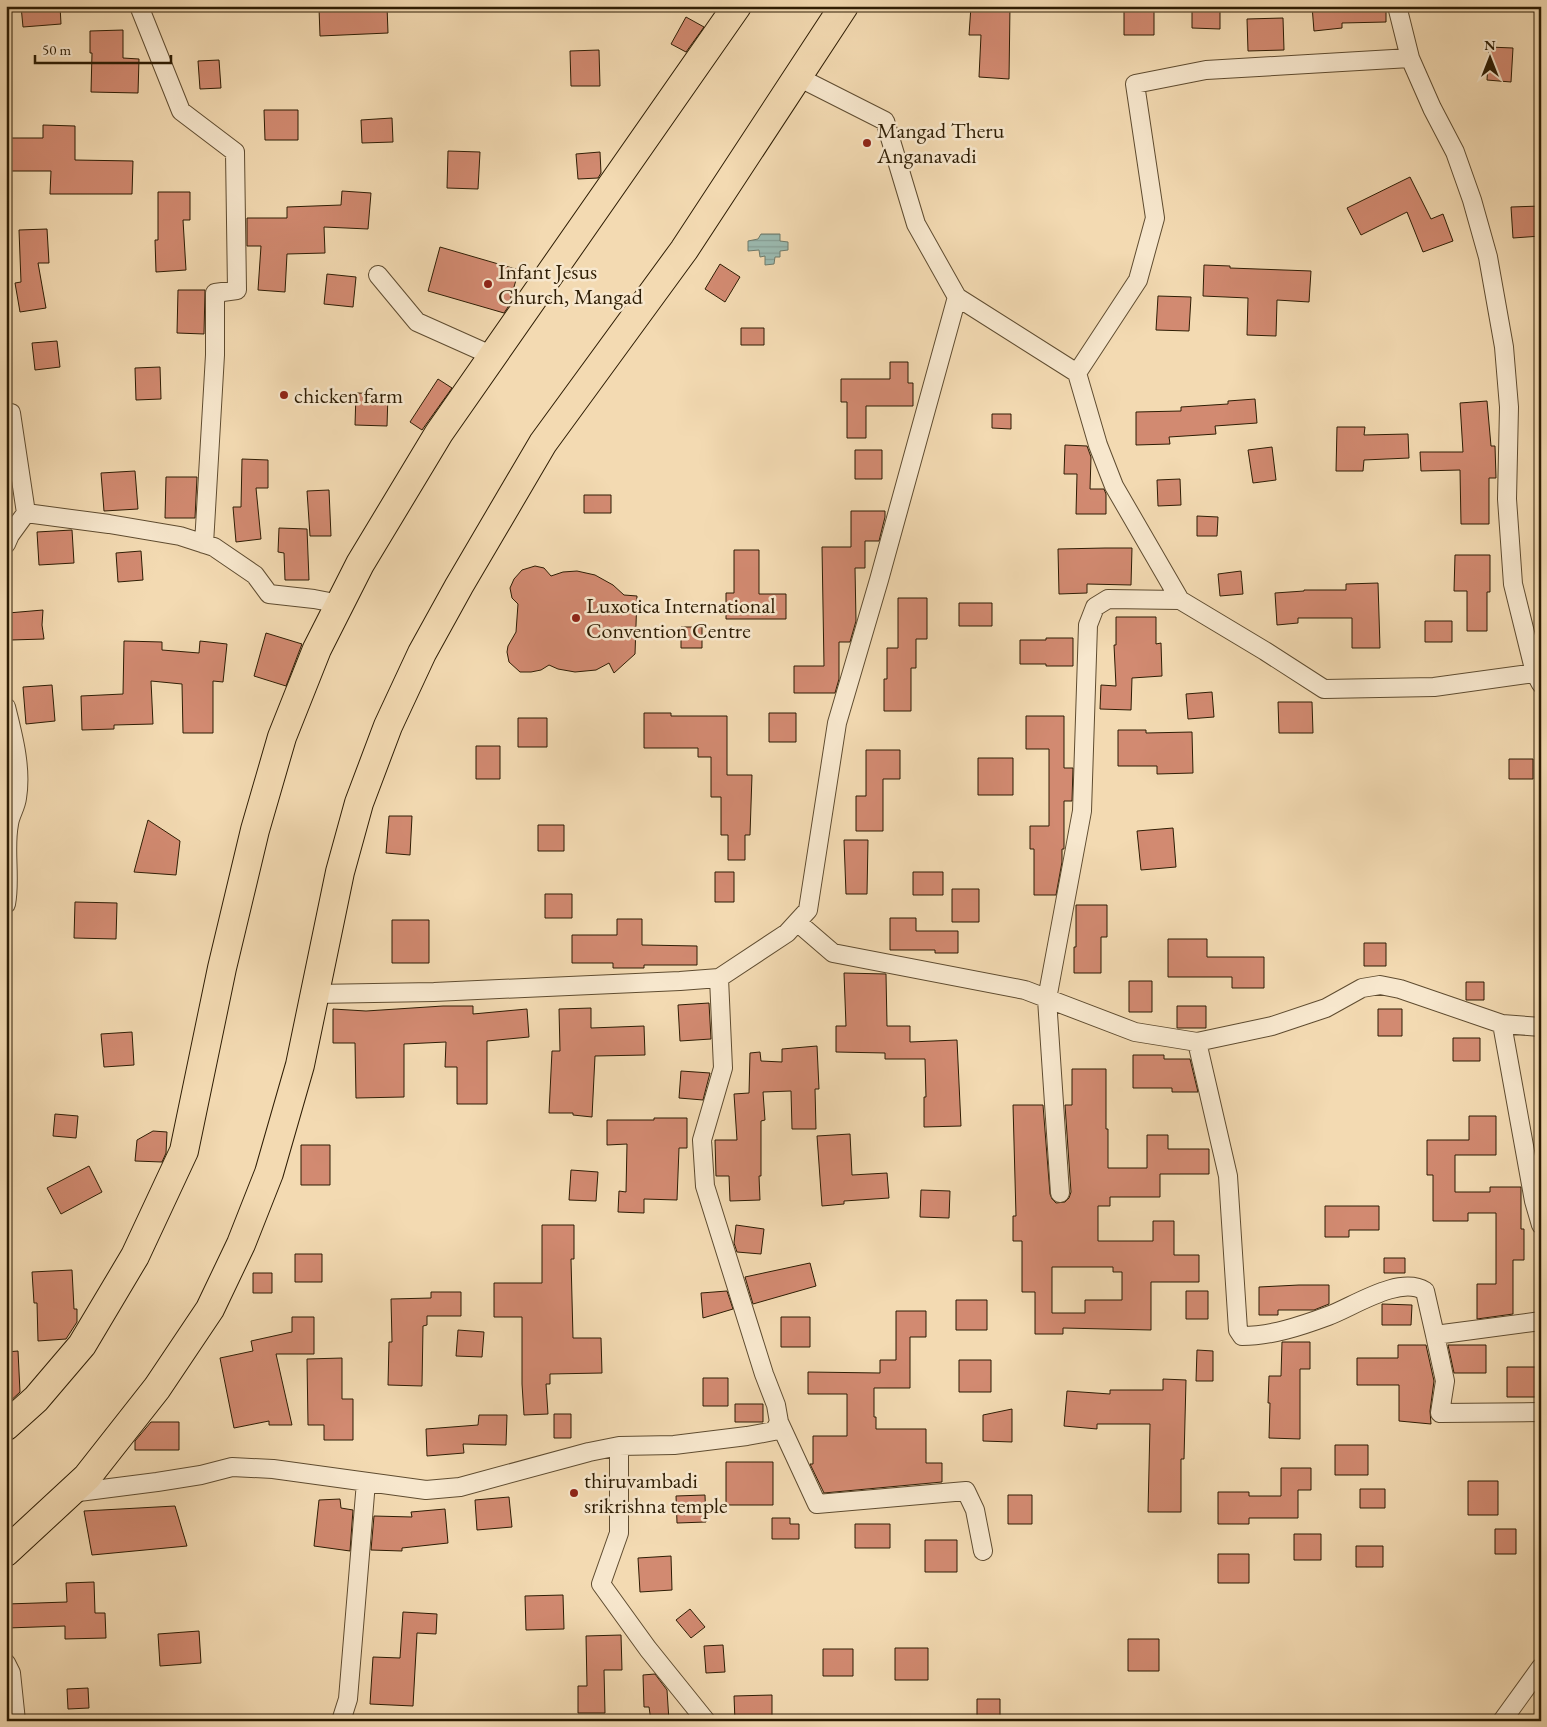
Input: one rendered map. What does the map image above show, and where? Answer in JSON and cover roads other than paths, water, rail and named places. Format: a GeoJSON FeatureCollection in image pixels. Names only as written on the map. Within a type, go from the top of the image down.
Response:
{"type":"FeatureCollection","features":[{"type":"Feature","properties":{"kind":"highway"},"geometry":{"type":"LineString","coordinates":[[6,1552],[87,1477],[157,1388],[210,1309],[241,1244],[269,1173],[300,1065],[340,872],[359,803],[388,726],[422,653],[543,443],[684,250],[844,6]]}},
{"type":"Feature","properties":{"kind":"highway"},"geometry":{"type":"LineString","coordinates":[[6,1426],[36,1399],[82,1345],[135,1256],[184,1152],[222,968],[255,830],[282,737],[317,649],[360,564],[439,433],[734,7]]}},
{"type":"Feature","properties":{"kind":"street"},"geometry":{"type":"LineString","coordinates":[[139,6],[181,111],[235,152],[237,290],[216,293],[215,355],[204,544]]}},
{"type":"Feature","properties":{"kind":"street"},"geometry":{"type":"LineString","coordinates":[[798,77],[885,121],[916,224],[957,297],[1077,373],[1098,445],[1114,486],[1180,600],[1265,650],[1324,689],[1434,687],[1538,679],[1534,641],[1513,584],[1507,498],[1510,407],[1504,346],[1488,257],[1455,152],[1432,108],[1410,58],[1397,6]]}},
{"type":"Feature","properties":{"kind":"street"},"geometry":{"type":"LineString","coordinates":[[1077,373],[1138,280],[1155,218],[1135,84],[1206,70],[1410,58]]}},
{"type":"Feature","properties":{"kind":"street"},"geometry":{"type":"LineString","coordinates":[[378,275],[417,322],[493,356]]}},
{"type":"Feature","properties":{"kind":"street"},"geometry":{"type":"LineString","coordinates":[[314,994],[434,992],[719,978],[787,933],[808,910],[837,723],[879,580],[957,297]]}},
{"type":"Feature","properties":{"kind":"street"},"geometry":{"type":"LineString","coordinates":[[6,412],[11,413],[26,513],[10,535],[6,544]]}},
{"type":"Feature","properties":{"kind":"street"},"geometry":{"type":"LineString","coordinates":[[26,513],[180,536],[214,547],[255,575],[269,594],[340,604]]}},
{"type":"Feature","properties":{"kind":"street"},"geometry":{"type":"LineString","coordinates":[[1060,1193],[1047,999],[1082,811],[1088,625],[1095,607],[1108,599],[1180,600]]}},
{"type":"Feature","properties":{"kind":"street"},"geometry":{"type":"LineString","coordinates":[[6,707],[17,766],[17,798],[9,824],[9,891],[6,904]]}},
{"type":"Feature","properties":{"kind":"street"},"geometry":{"type":"LineString","coordinates":[[797,922],[832,953],[1025,990],[1135,1032],[1197,1042],[1272,1026],[1326,1008],[1362,988],[1380,985],[1400,989],[1502,1024],[1541,1027]]}},
{"type":"Feature","properties":{"kind":"street"},"geometry":{"type":"LineString","coordinates":[[719,978],[724,1068],[702,1140],[705,1186],[764,1374],[776,1405],[779,1422],[816,1504],[966,1491],[975,1510],[983,1551]]}},
{"type":"Feature","properties":{"kind":"street"},"geometry":{"type":"LineString","coordinates":[[1502,1024],[1534,1201],[1541,1225]]}},
{"type":"Feature","properties":{"kind":"street"},"geometry":{"type":"LineString","coordinates":[[1197,1042],[1228,1176],[1238,1330],[1242,1336],[1256,1336],[1280,1331],[1330,1315],[1366,1298],[1393,1289],[1417,1286],[1425,1291],[1445,1382],[1440,1413],[1541,1412]]}},
{"type":"Feature","properties":{"kind":"street"},"geometry":{"type":"LineString","coordinates":[[1435,1334],[1541,1321]]}},
{"type":"Feature","properties":{"kind":"street"},"geometry":{"type":"LineString","coordinates":[[70,1493],[201,1475],[232,1467],[273,1469],[426,1490],[460,1486],[589,1452],[619,1446],[674,1445],[774,1431],[779,1422]]}},
{"type":"Feature","properties":{"kind":"street"},"geometry":{"type":"LineString","coordinates":[[619,1446],[619,1533],[601,1584],[648,1648],[706,1721]]}},
{"type":"Feature","properties":{"kind":"street"},"geometry":{"type":"LineString","coordinates":[[342,1721],[348,1699],[366,1482]]}},
{"type":"Feature","properties":{"kind":"street"},"geometry":{"type":"LineString","coordinates":[[6,1663],[11,1673],[16,1721]]}},
{"type":"Feature","properties":{"kind":"street"},"geometry":{"type":"LineString","coordinates":[[1502,1721],[1541,1667]]}},
{"type":"Feature","properties":{"kind":"water"},"geometry":{"type":"Polygon","coordinates":[[[761,234],[780,234],[780,241],[788,242],[788,250],[780,251],[780,257],[775,257],[774,264],[765,265],[765,256],[760,257],[759,250],[748,251],[748,241],[758,239],[761,234]]]}},
{"type":"Feature","properties":{"kind":"place","name":"Mangad Theru Anganavadi"},"geometry":{"type":"Point","coordinates":[867,143]}},
{"type":"Feature","properties":{"kind":"place","name":"Infant Jesus Church, Mangad"},"geometry":{"type":"Point","coordinates":[488,284]}},
{"type":"Feature","properties":{"kind":"place","name":"chicken farm"},"geometry":{"type":"Point","coordinates":[284,395]}},
{"type":"Feature","properties":{"kind":"place","name":"Luxotica International Convention Centre"},"geometry":{"type":"Point","coordinates":[576,618]}},
{"type":"Feature","properties":{"kind":"place","name":"thiruvambadi srikrishna temple"},"geometry":{"type":"Point","coordinates":[574,1493]}}]}
